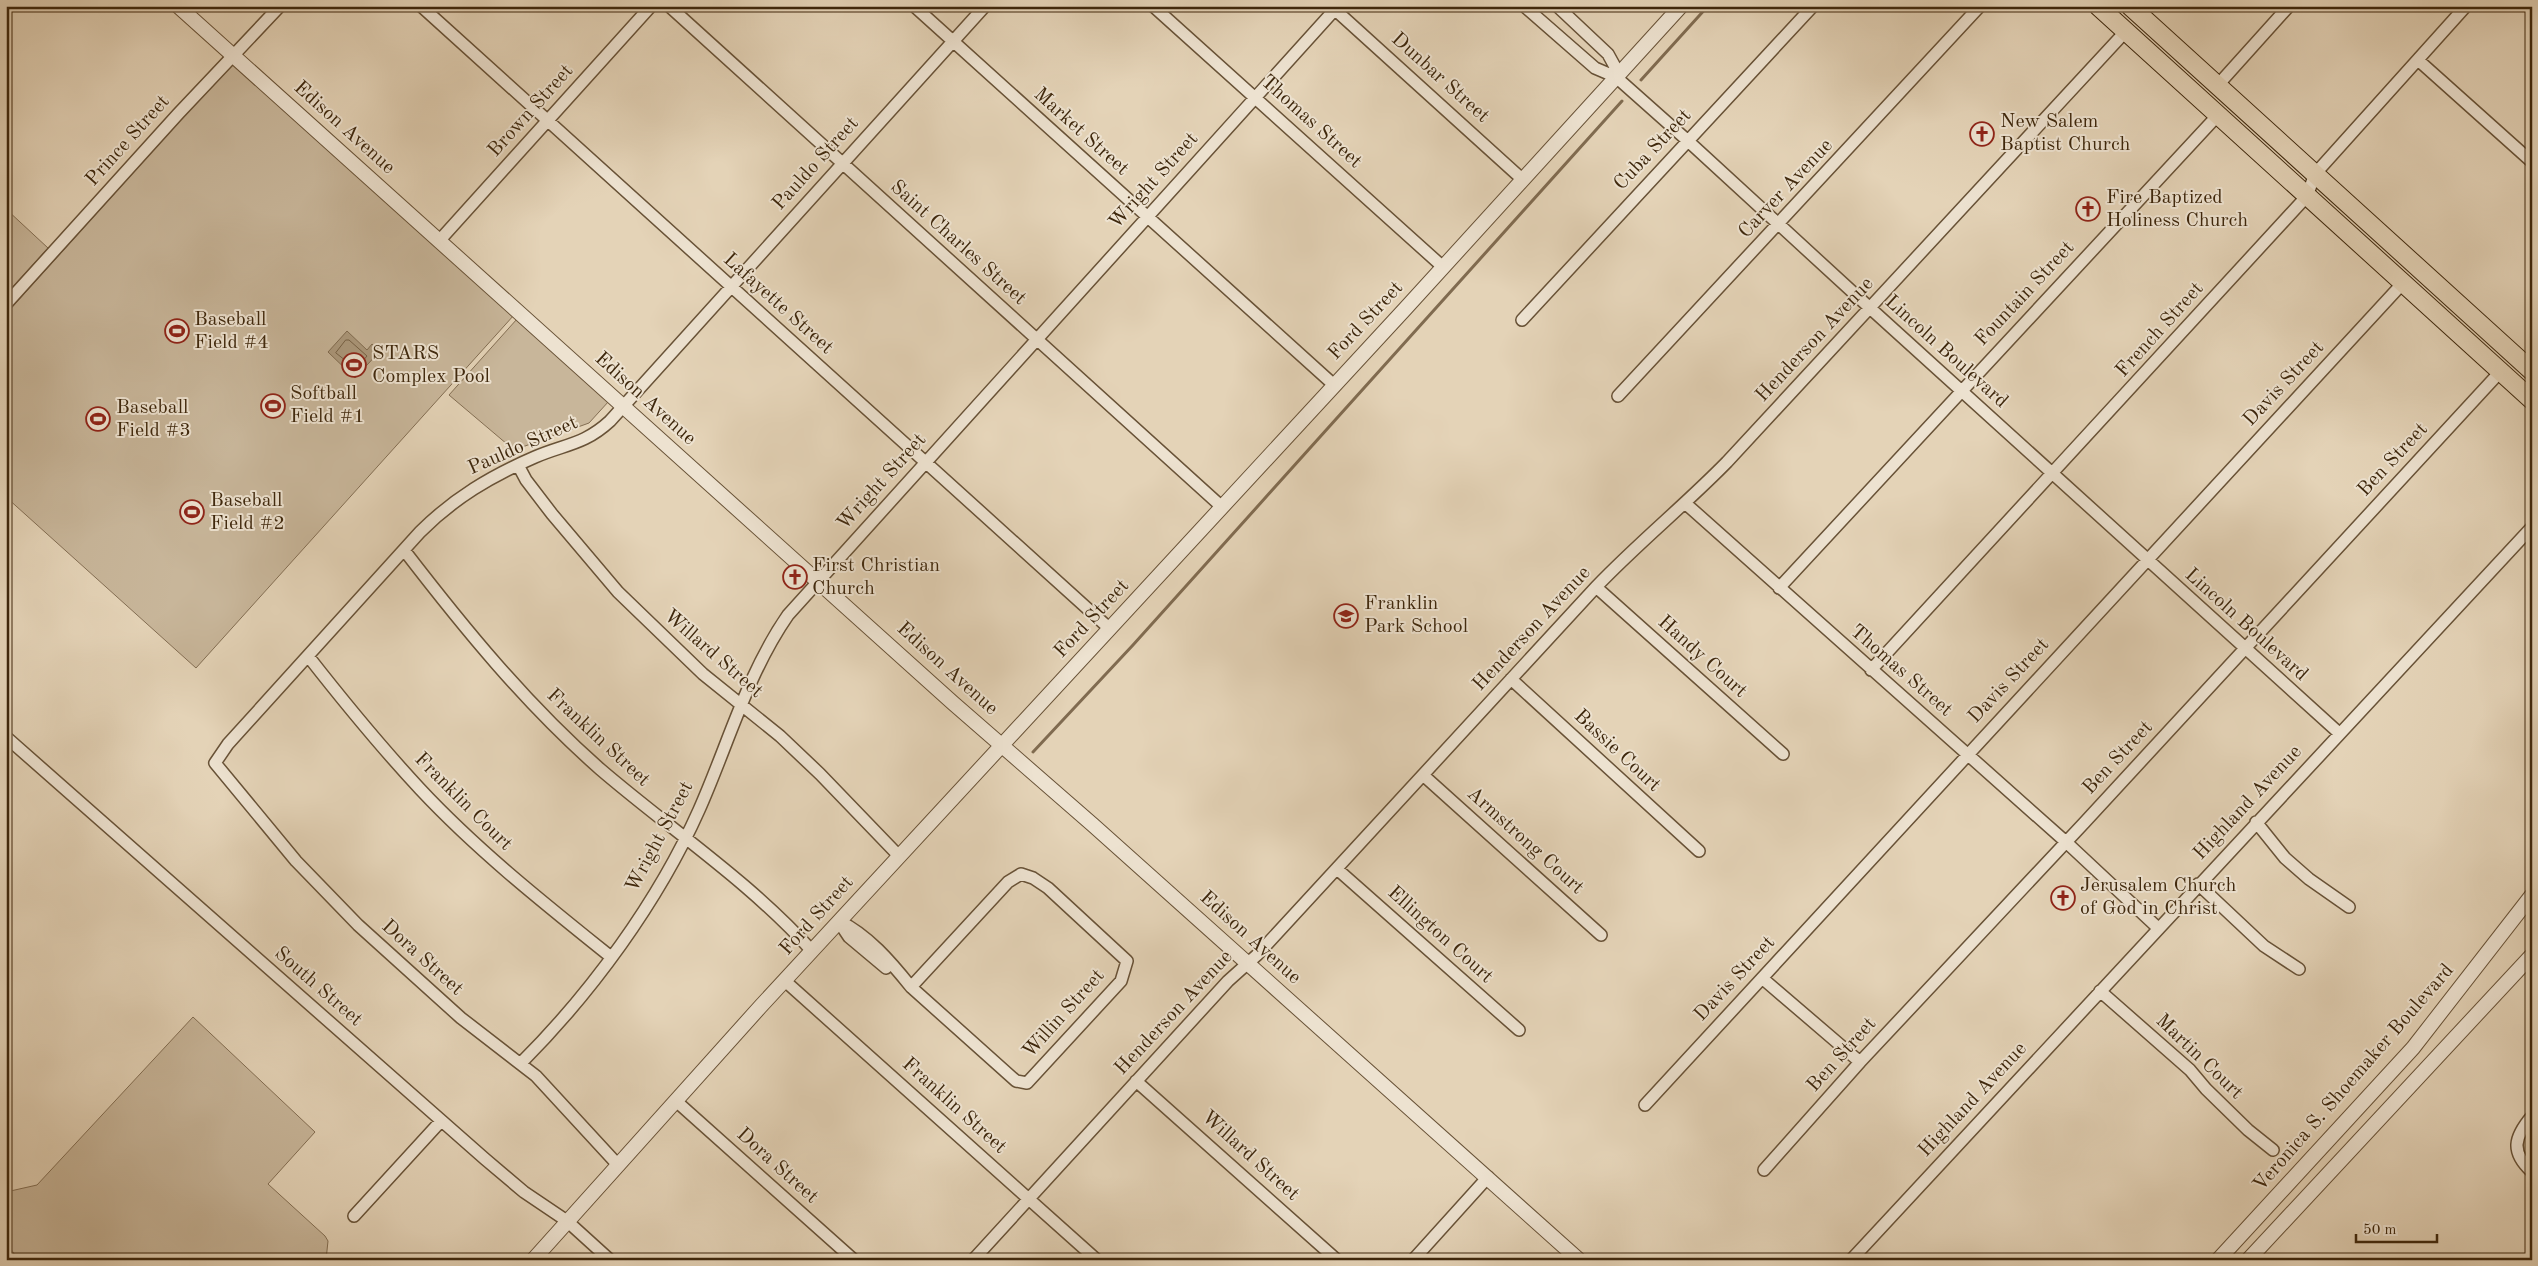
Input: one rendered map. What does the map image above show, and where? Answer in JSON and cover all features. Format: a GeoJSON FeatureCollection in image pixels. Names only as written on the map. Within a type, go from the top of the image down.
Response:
{"type":"FeatureCollection","features":[{"type":"Feature","properties":{"kind":"main road"},"geometry":{"type":"LineString","coordinates":[[2099,7],[2119,10],[2130,6],[2532,371]]}},
{"type":"Feature","properties":{"kind":"main road"},"geometry":{"type":"LineString","coordinates":[[2099,7],[2532,400]]}},
{"type":"Feature","properties":{"kind":"street","name":"Edison Avenue"},"geometry":{"type":"LineString","coordinates":[[178,6],[1001,745],[1579,1260]]}},
{"type":"Feature","properties":{"kind":"street","name":"Prince Street"},"geometry":{"type":"LineString","coordinates":[[6,304],[280,6]]}},
{"type":"Feature","properties":{"kind":"street","name":"Lafayette Street"},"geometry":{"type":"LineString","coordinates":[[421,6],[1110,629]]}},
{"type":"Feature","properties":{"kind":"street","name":"Brown Street"},"geometry":{"type":"LineString","coordinates":[[439,240],[651,6]]}},
{"type":"Feature","properties":{"kind":"street","name":"Saint Charles Street"},"geometry":{"type":"LineString","coordinates":[[669,6],[1222,507]]}},
{"type":"Feature","properties":{"kind":"street","name":"Market Street"},"geometry":{"type":"LineString","coordinates":[[914,6],[1334,385]]}},
{"type":"Feature","properties":{"kind":"street","name":"Pauldo Street"},"geometry":{"type":"LineString","coordinates":[[215,763],[228,744],[404,550],[447,507],[493,476],[587,439],[610,421],[622,405],[984,6]]}},
{"type":"Feature","properties":{"kind":"street","name":"Thomas Street"},"geometry":{"type":"LineString","coordinates":[[1153,6],[1443,267]]}},
{"type":"Feature","properties":{"kind":"street","name":"Lincoln Boulevard"},"geometry":{"type":"LineString","coordinates":[[1524,6],[1595,68],[1618,76]]}},
{"type":"Feature","properties":{"kind":"street","name":"Lincoln Boulevard"},"geometry":{"type":"LineString","coordinates":[[1557,6],[1608,54],[1618,76],[1778,225],[2244,649],[2339,733]]}},
{"type":"Feature","properties":{"kind":"street","name":"Ford Street"},"geometry":{"type":"LineString","coordinates":[[533,1260],[898,856],[1110,629],[1681,6]]}},
{"type":"Feature","properties":{"kind":"street","name":"Cuba Street"},"geometry":{"type":"LineString","coordinates":[[1522,320],[1813,6]]}},
{"type":"Feature","properties":{"kind":"street","name":"Carver Avenue"},"geometry":{"type":"LineString","coordinates":[[1618,396],[1980,6]]}},
{"type":"Feature","properties":{"kind":"street"},"geometry":{"type":"LineString","coordinates":[[2217,86],[2289,6]]}},
{"type":"Feature","properties":{"kind":"street","name":"French Street"},"geometry":{"type":"LineString","coordinates":[[1871,670],[2053,474],[2306,196],[2315,175],[2466,6]]}},
{"type":"Feature","properties":{"kind":"street","name":"Wright Street"},"geometry":{"type":"LineString","coordinates":[[521,1063],[573,1007],[610,957],[686,838],[759,662],[770,641],[788,615],[1335,7]]}},
{"type":"Feature","properties":{"kind":"street","name":"Dunbar Street"},"geometry":{"type":"LineString","coordinates":[[1335,7],[1522,179]]}},
{"type":"Feature","properties":{"kind":"street","name":"Henderson Avenue"},"geometry":{"type":"LineString","coordinates":[[973,1260],[1136,1081],[1246,963],[1257,955],[1596,587],[1648,534],[1685,503],[1727,462],[2126,31]]}},
{"type":"Feature","properties":{"kind":"street"},"geometry":{"type":"LineString","coordinates":[[2418,60],[2532,162]]}},
{"type":"Feature","properties":{"kind":"street","name":"Fountain Street"},"geometry":{"type":"LineString","coordinates":[[1779,588],[2218,115]]}},
{"type":"Feature","properties":{"kind":"street","name":"Davis Street"},"geometry":{"type":"LineString","coordinates":[[1645,1105],[2402,284]]}},
{"type":"Feature","properties":{"kind":"street","name":"Ben Street"},"geometry":{"type":"LineString","coordinates":[[1764,1170],[1860,1062],[2500,372]]}},
{"type":"Feature","properties":{"kind":"street","name":"Willard Street"},"geometry":{"type":"LineString","coordinates":[[518,465],[526,480],[552,514],[618,592],[696,667],[780,736],[820,774],[898,856]]}},
{"type":"Feature","properties":{"kind":"street","name":"Thomas Street"},"geometry":{"type":"LineString","coordinates":[[1685,503],[2066,842],[2158,928]]}},
{"type":"Feature","properties":{"kind":"street","name":"Highland Avenue"},"geometry":{"type":"LineString","coordinates":[[1851,1260],[2198,884],[2532,527]]}},
{"type":"Feature","properties":{"kind":"street","name":"Franklin Street"},"geometry":{"type":"LineString","coordinates":[[404,550],[470,635],[523,692],[598,767],[750,889],[812,951]]}},
{"type":"Feature","properties":{"kind":"street","name":"Handy Court"},"geometry":{"type":"LineString","coordinates":[[1596,587],[1783,754]]}},
{"type":"Feature","properties":{"kind":"street","name":"Franklin Court"},"geometry":{"type":"LineString","coordinates":[[308,656],[361,722],[454,823],[535,896],[610,957]]}},
{"type":"Feature","properties":{"kind":"street","name":"Bassie Court"},"geometry":{"type":"LineString","coordinates":[[1511,679],[1698,851]]}},
{"type":"Feature","properties":{"kind":"street","name":"South Street"},"geometry":{"type":"LineString","coordinates":[[6,736],[441,1121],[524,1192],[567,1221],[610,1260]]}},
{"type":"Feature","properties":{"kind":"street","name":"Dora Street"},"geometry":{"type":"LineString","coordinates":[[215,763],[296,861],[358,925],[460,1018],[521,1063],[547,1087],[618,1165]]}},
{"type":"Feature","properties":{"kind":"street","name":"Armstrong Court"},"geometry":{"type":"LineString","coordinates":[[1422,776],[1602,935]]}},
{"type":"Feature","properties":{"kind":"street"},"geometry":{"type":"LineString","coordinates":[[2256,822],[2285,858],[2309,880],[2349,907]]}},
{"type":"Feature","properties":{"kind":"street","name":"Ellington Court"},"geometry":{"type":"LineString","coordinates":[[1337,868],[1519,1030]]}},
{"type":"Feature","properties":{"kind":"street","name":"Willin Street"},"geometry":{"type":"LineString","coordinates":[[839,921],[856,930],[897,970],[911,987],[1016,1081],[1027,1084],[1121,981],[1127,961],[1048,888],[1033,878],[1021,874],[1008,882],[911,987]]}},
{"type":"Feature","properties":{"kind":"street"},"geometry":{"type":"LineString","coordinates":[[2198,884],[2264,946],[2299,970]]}},
{"type":"Feature","properties":{"kind":"street","name":"Veronica S. Shoemaker Boulevard"},"geometry":{"type":"LineString","coordinates":[[2218,1260],[2413,1048],[2532,895]]}},
{"type":"Feature","properties":{"kind":"street","name":"Veronica S. Shoemaker Boulevard"},"geometry":{"type":"LineString","coordinates":[[2248,1260],[2532,954]]}},
{"type":"Feature","properties":{"kind":"street"},"geometry":{"type":"LineString","coordinates":[[1762,978],[1860,1062]]}},
{"type":"Feature","properties":{"kind":"street","name":"Franklin Street"},"geometry":{"type":"LineString","coordinates":[[785,981],[1097,1260]]}},
{"type":"Feature","properties":{"kind":"street","name":"Martin Court"},"geometry":{"type":"LineString","coordinates":[[2100,990],[2190,1070],[2206,1089],[2248,1130],[2273,1150]]}},
{"type":"Feature","properties":{"kind":"street","name":"Willard Street"},"geometry":{"type":"LineString","coordinates":[[1136,1081],[1337,1260]]}},
{"type":"Feature","properties":{"kind":"street","name":"Dora Street"},"geometry":{"type":"LineString","coordinates":[[676,1101],[854,1260]]}},
{"type":"Feature","properties":{"kind":"street"},"geometry":{"type":"LineString","coordinates":[[2532,1116],[2518,1134],[2516,1152],[2523,1164],[2532,1172]]}},
{"type":"Feature","properties":{"kind":"street"},"geometry":{"type":"LineString","coordinates":[[354,1216],[441,1121]]}},
{"type":"Feature","properties":{"kind":"street"},"geometry":{"type":"LineString","coordinates":[[1413,1260],[1488,1177]]}},
{"type":"Feature","properties":{"kind":"shaded area"},"geometry":{"type":"Polygon","coordinates":[[[233,62],[514,315],[196,668],[6,497],[6,314],[233,62]]]}},
{"type":"Feature","properties":{"kind":"shaded area"},"geometry":{"type":"Polygon","coordinates":[[[6,209],[48,248],[6,294],[6,209]]]}},
{"type":"Feature","properties":{"kind":"shaded area"},"geometry":{"type":"Polygon","coordinates":[[[517,319],[609,401],[589,423],[514,450],[449,395],[517,319]]]}},
{"type":"Feature","properties":{"kind":"shaded area"},"geometry":{"type":"Polygon","coordinates":[[[193,1017],[315,1132],[268,1184],[325,1236],[328,1241],[326,1260],[18,1260],[11,1249],[11,1207],[6,1192],[37,1185],[193,1017]]]}},
{"type":"Feature","properties":{"kind":"water","name":"STARS Complex Pool"},"geometry":{"type":"Polygon","coordinates":[[[347,331],[367,350],[372,344],[380,351],[355,378],[328,352],[347,331]]]}},
{"type":"Feature","properties":{"kind":"waterway"},"geometry":{"type":"LineString","coordinates":[[1641,80],[1708,6]]}},
{"type":"Feature","properties":{"kind":"waterway"},"geometry":{"type":"LineString","coordinates":[[1033,752],[1133,645],[1622,101]]}},
{"type":"Feature","properties":{"kind":"place","name":"New Salem Baptist Church"},"geometry":{"type":"Point","coordinates":[1982,134]}},
{"type":"Feature","properties":{"kind":"place","name":"Fire Baptized Holiness Church"},"geometry":{"type":"Point","coordinates":[2088,209]}},
{"type":"Feature","properties":{"kind":"place","name":"Baseball Field #4"},"geometry":{"type":"Point","coordinates":[177,331]}},
{"type":"Feature","properties":{"kind":"place","name":"STARS Complex Pool"},"geometry":{"type":"Point","coordinates":[354,365]}},
{"type":"Feature","properties":{"kind":"place","name":"Softball Field #1"},"geometry":{"type":"Point","coordinates":[273,406]}},
{"type":"Feature","properties":{"kind":"place","name":"Baseball Field #3"},"geometry":{"type":"Point","coordinates":[98,419]}},
{"type":"Feature","properties":{"kind":"place","name":"Baseball Field #2"},"geometry":{"type":"Point","coordinates":[192,512]}},
{"type":"Feature","properties":{"kind":"place","name":"First Christian Church"},"geometry":{"type":"Point","coordinates":[795,577]}},
{"type":"Feature","properties":{"kind":"place","name":"Franklin Park School"},"geometry":{"type":"Point","coordinates":[1346,616]}},
{"type":"Feature","properties":{"kind":"place","name":"Jerusalem Church of God in Christ"},"geometry":{"type":"Point","coordinates":[2063,898]}}]}
